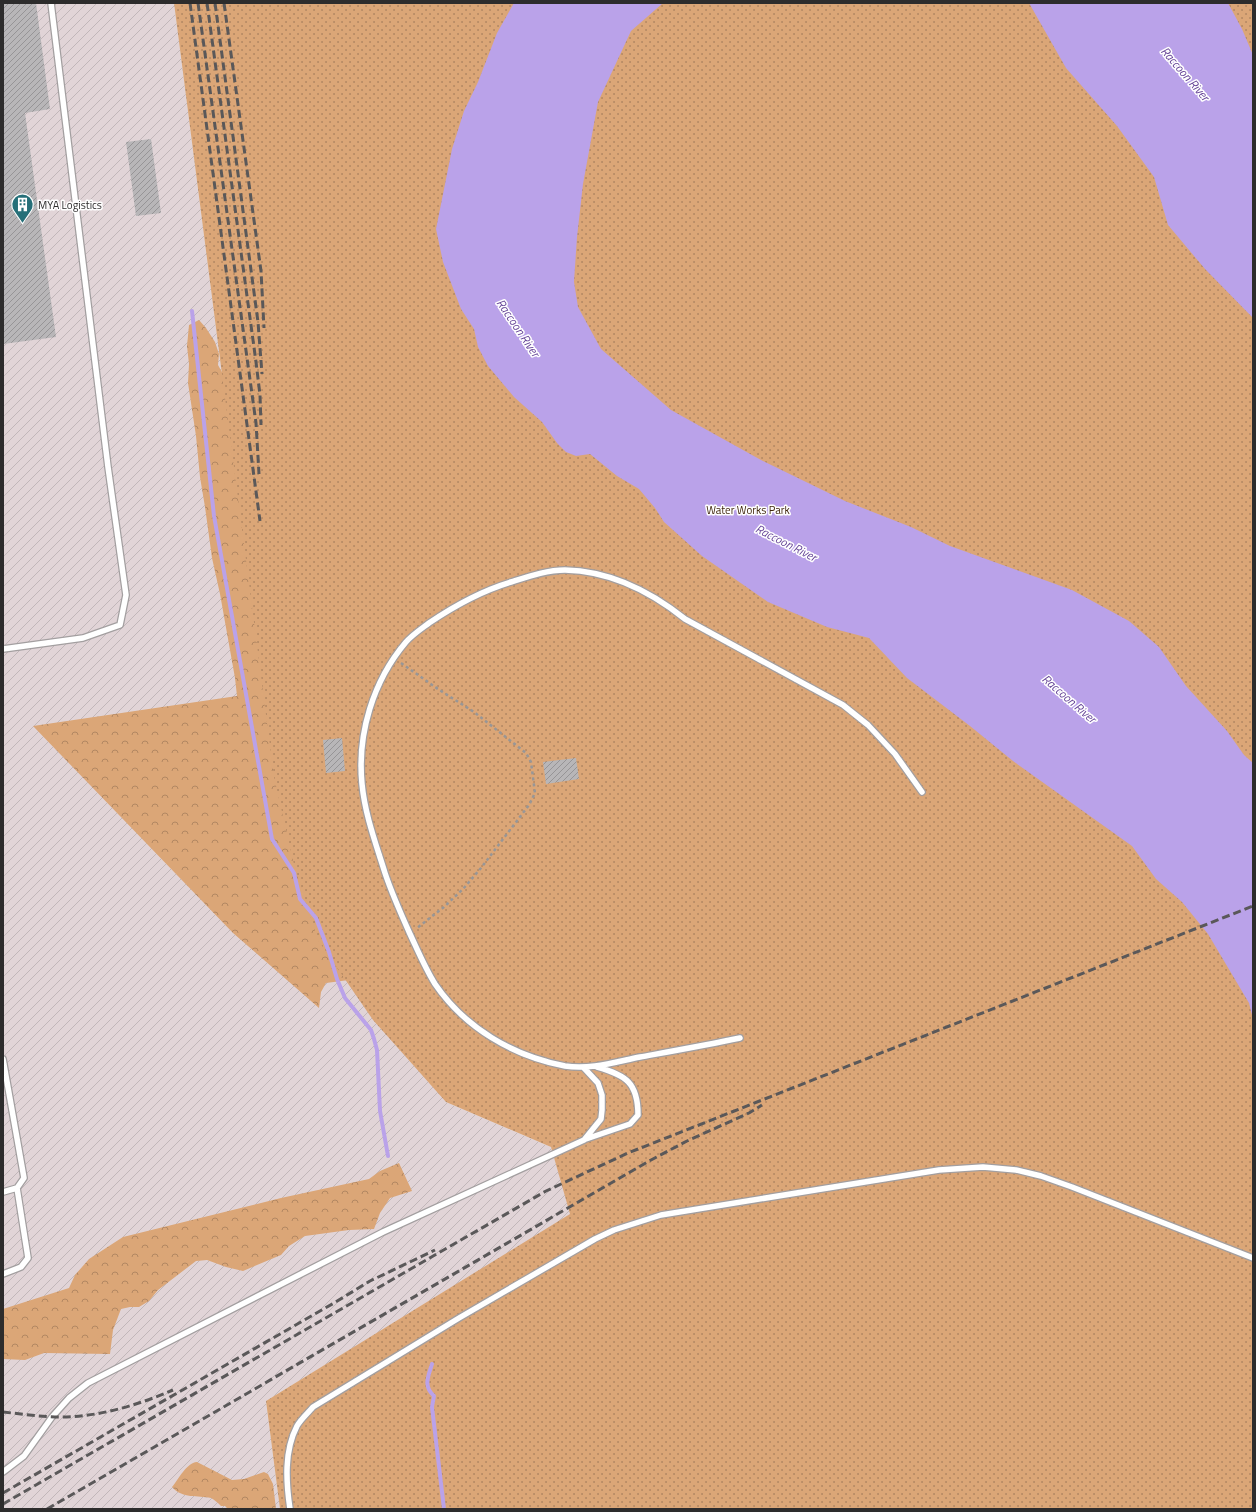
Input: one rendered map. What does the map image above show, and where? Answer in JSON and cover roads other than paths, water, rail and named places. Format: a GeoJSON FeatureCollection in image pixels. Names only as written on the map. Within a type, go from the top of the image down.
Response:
{"type":"FeatureCollection","features":[{"type":"Feature","properties":{"kind":"lane"},"geometry":{"type":"LineString","coordinates":[[3,649],[83,638],[120,625],[126,595],[108,467],[51,3]]}},
{"type":"Feature","properties":{"kind":"lane"},"geometry":{"type":"LineString","coordinates":[[740,1038],[584,1068],[539,1060],[515,1050],[491,1038],[471,1023],[452,1005],[436,984],[423,962],[393,896],[366,808],[362,783],[361,757],[364,732],[370,708],[379,685],[394,658],[407,640],[445,612],[474,596],[503,584],[540,574],[563,570],[595,574],[621,580],[644,590],[666,604],[685,619],[844,705],[868,725],[895,754],[922,792]]}},
{"type":"Feature","properties":{"kind":"lane"},"geometry":{"type":"LineString","coordinates":[[3,1059],[4,1076],[24,1178],[17,1188],[3,1192]]}},
{"type":"Feature","properties":{"kind":"lane"},"geometry":{"type":"LineString","coordinates":[[3,1472],[24,1456],[52,1417],[69,1398],[88,1384],[383,1232],[584,1140],[630,1124],[638,1115],[636,1093],[629,1083],[619,1075],[594,1066]]}},
{"type":"Feature","properties":{"kind":"lane"},"geometry":{"type":"LineString","coordinates":[[584,1068],[598,1083],[602,1096],[601,1119],[584,1140]]}},
{"type":"Feature","properties":{"kind":"lane"},"geometry":{"type":"LineString","coordinates":[[290,1509],[287,1478],[289,1447],[298,1425],[313,1406],[452,1322],[595,1239],[614,1230],[649,1218],[939,1170],[983,1167],[1016,1170],[1060,1182],[1253,1258]]}},
{"type":"Feature","properties":{"kind":"lane"},"geometry":{"type":"LineString","coordinates":[[3,1274],[21,1267],[28,1258],[17,1188]]}},
{"type":"Feature","properties":{"kind":"water","name":"Raccoon River"},"geometry":{"type":"Polygon","coordinates":[[[514,3],[663,3],[631,31],[598,102],[583,184],[574,282],[578,307],[601,349],[671,410],[761,460],[845,501],[911,527],[950,546],[1072,590],[1129,621],[1159,647],[1186,686],[1227,731],[1244,755],[1253,763],[1253,1019],[1249,1003],[1208,934],[1182,902],[1156,879],[1132,846],[1013,761],[907,678],[869,638],[827,627],[768,602],[702,556],[664,522],[655,508],[639,489],[617,476],[590,454],[576,456],[566,452],[557,443],[542,422],[514,397],[488,366],[478,347],[474,329],[461,309],[443,262],[436,229],[452,149],[464,111],[478,82],[497,33],[514,3]]]}},
{"type":"Feature","properties":{"kind":"water","name":"Raccoon River"},"geometry":{"type":"Polygon","coordinates":[[[1029,3],[1228,3],[1242,29],[1253,55],[1253,318],[1205,269],[1168,225],[1154,177],[1117,126],[1066,68],[1029,3]]]}},
{"type":"Feature","properties":{"kind":"waterway"},"geometry":{"type":"LineString","coordinates":[[192,311],[214,516],[272,839],[294,873],[300,899],[316,918],[345,998],[371,1030],[377,1050],[380,1111],[388,1156]]}},
{"type":"Feature","properties":{"kind":"waterway"},"geometry":{"type":"LineString","coordinates":[[432,1364],[427,1385],[428,1389],[434,1396],[432,1407],[444,1509]]}},
{"type":"Feature","properties":{"kind":"railway"},"geometry":{"type":"LineString","coordinates":[[190,3],[260,521]]}},
{"type":"Feature","properties":{"kind":"railway"},"geometry":{"type":"LineString","coordinates":[[198,3],[256,423],[259,474]]}},
{"type":"Feature","properties":{"kind":"railway"},"geometry":{"type":"LineString","coordinates":[[207,3],[256,362],[260,395],[261,425]]}},
{"type":"Feature","properties":{"kind":"railway"},"geometry":{"type":"LineString","coordinates":[[215,3],[258,322],[262,374]]}},
{"type":"Feature","properties":{"kind":"railway"},"geometry":{"type":"LineString","coordinates":[[224,3],[261,271],[264,328]]}},
{"type":"Feature","properties":{"kind":"railway"},"geometry":{"type":"LineString","coordinates":[[3,1504],[546,1191],[628,1153],[1253,906]]}},
{"type":"Feature","properties":{"kind":"railway"},"geometry":{"type":"LineString","coordinates":[[47,1509],[651,1160],[687,1141],[749,1113],[762,1105]]}},
{"type":"Feature","properties":{"kind":"railway"},"geometry":{"type":"LineString","coordinates":[[3,1493],[370,1281],[435,1250]]}},
{"type":"Feature","properties":{"kind":"railway"},"geometry":{"type":"LineString","coordinates":[[3,1412],[54,1417],[90,1415],[146,1401],[173,1390]]}},
{"type":"Feature","properties":{"kind":"place","name":"MYA Logistics"},"geometry":{"type":"Point","coordinates":[22,224]}},
{"type":"Feature","properties":{"kind":"park label","name":"Water Works Park"},"geometry":{"type":"Point","coordinates":[748,510]}}]}
